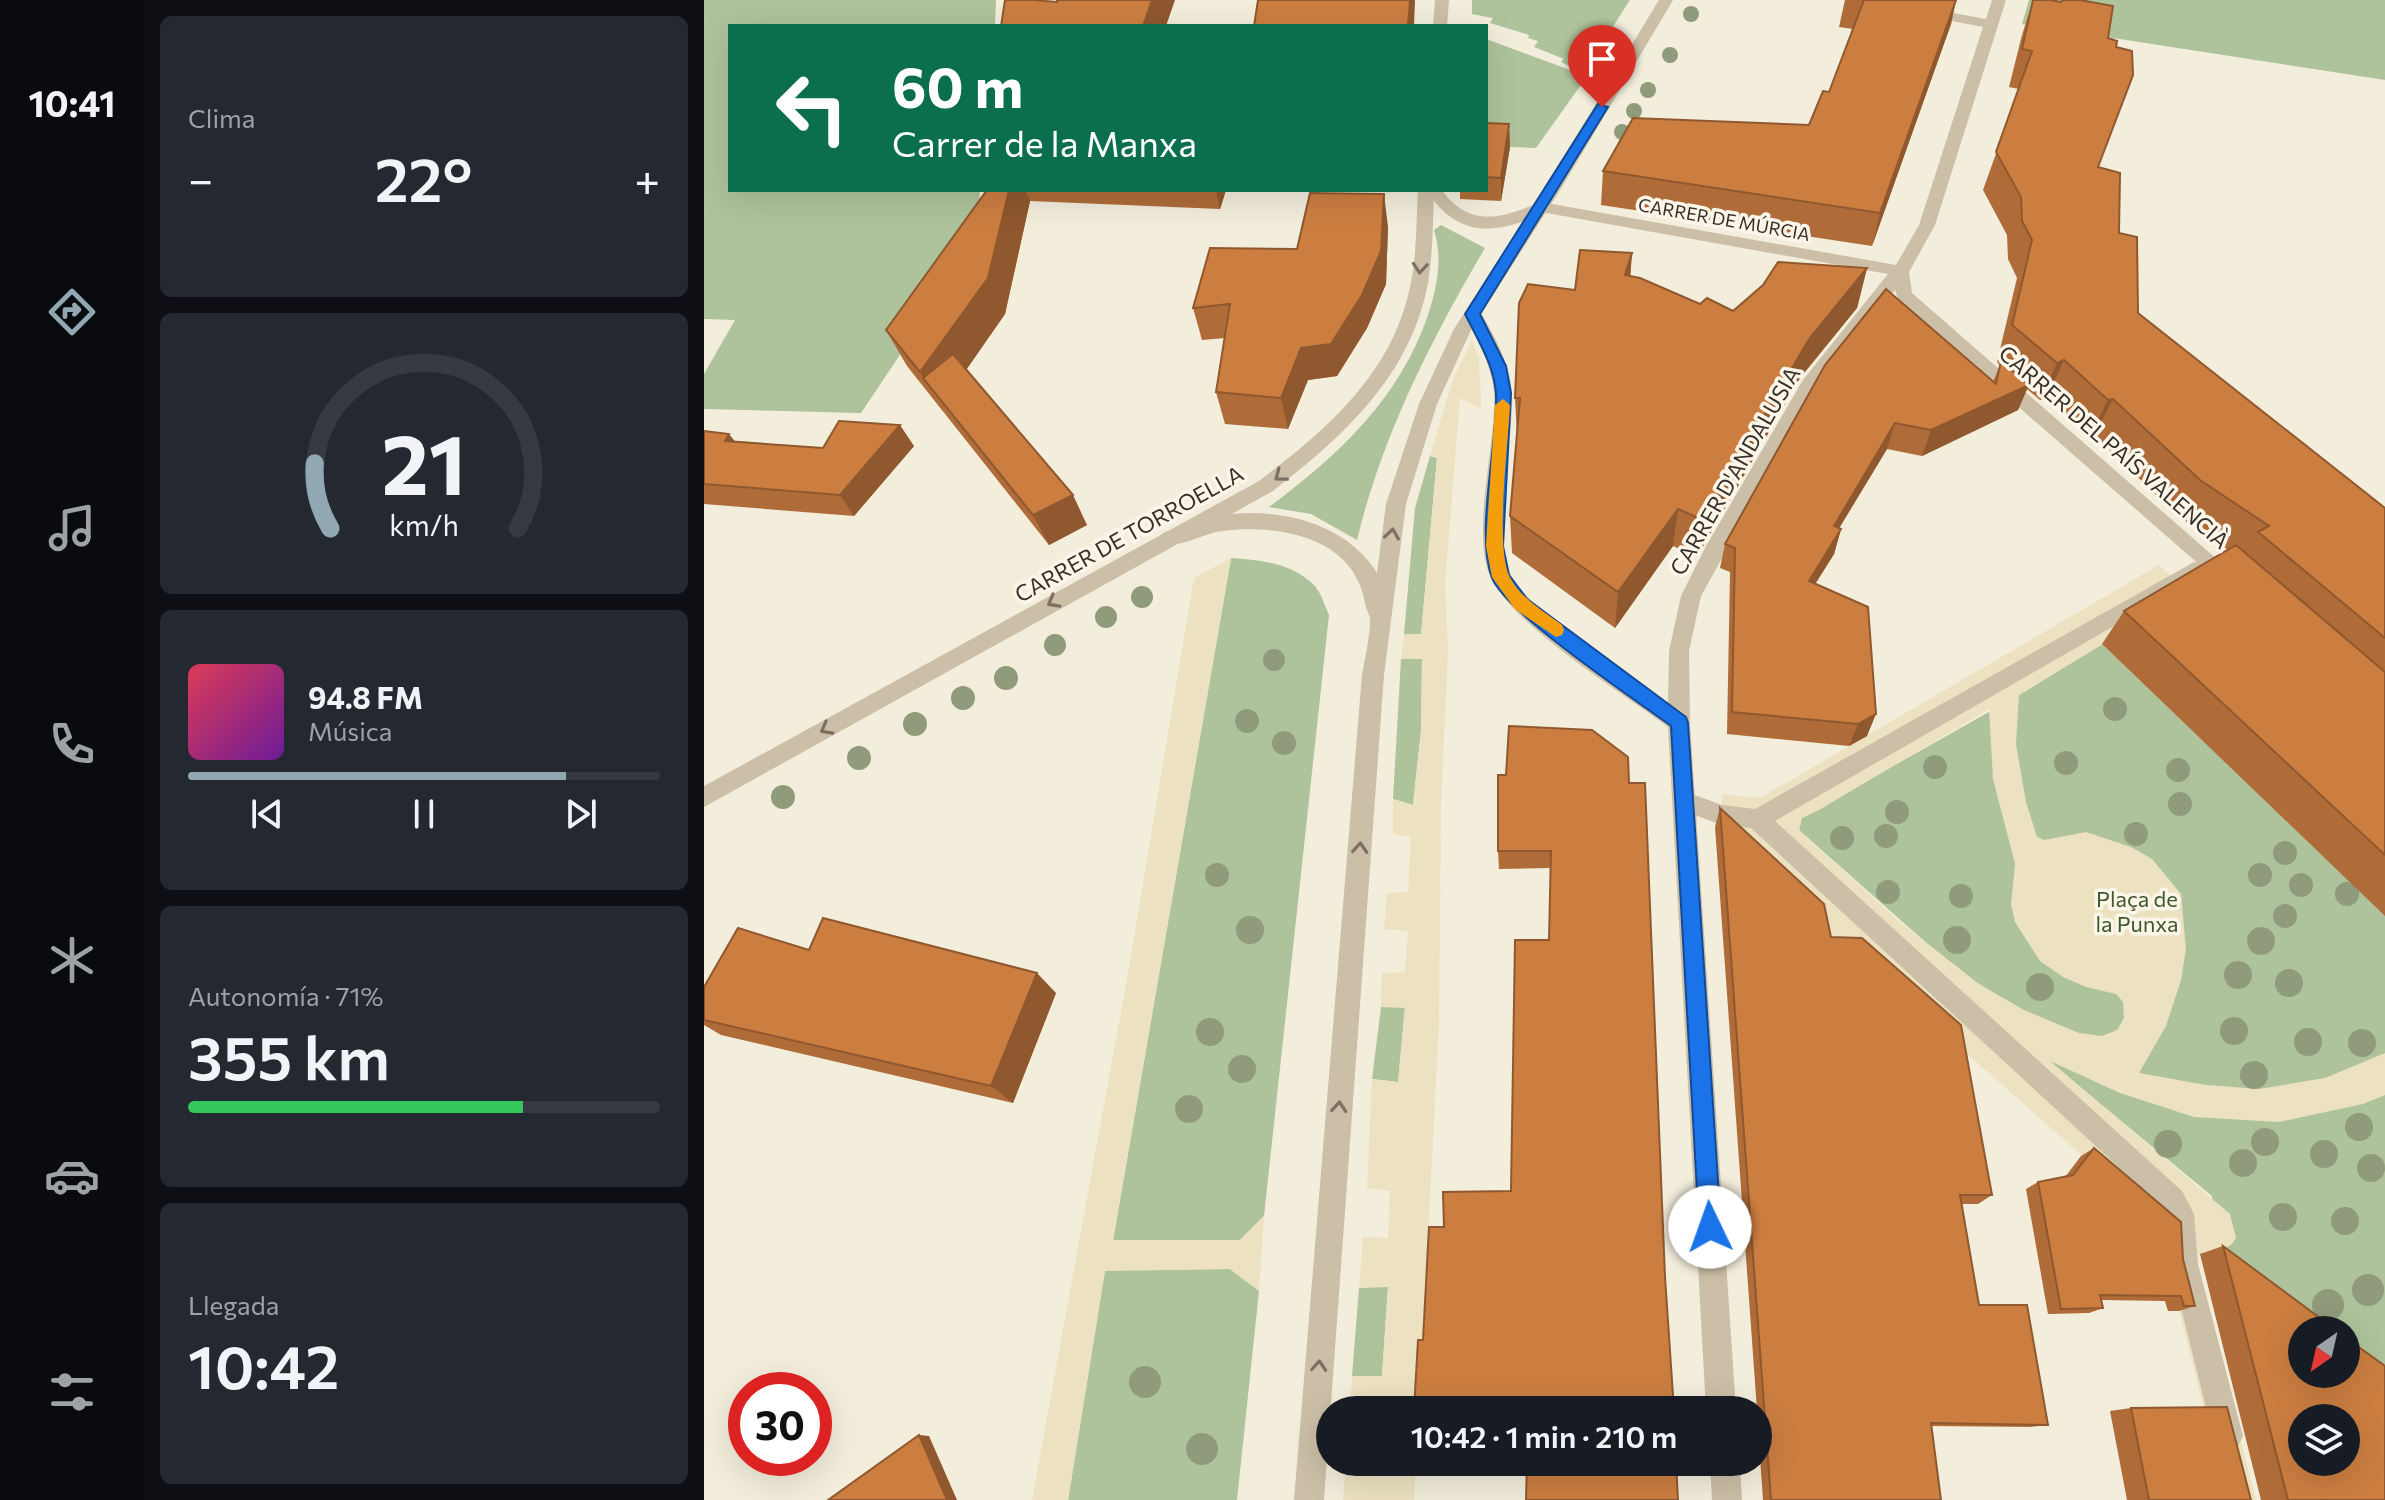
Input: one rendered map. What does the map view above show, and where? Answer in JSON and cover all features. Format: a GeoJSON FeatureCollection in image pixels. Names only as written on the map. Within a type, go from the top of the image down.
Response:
{"type":"FeatureCollection","features":[{"type":"Feature","properties":{"kind":"street"},"geometry":{"type":"LineString","coordinates":[[1440,24],[1442,0]]}},
{"type":"Feature","properties":{"kind":"street"},"geometry":{"type":"LineString","coordinates":[[1309,1500],[1373,675],[1400,492],[1444,365],[1666,0]]}},
{"type":"Feature","properties":{"kind":"street","name":"CARRER D'ANDALUSIA"},"geometry":{"type":"LineString","coordinates":[[1720,1396],[1679,723],[1679,651],[1691,596],[1715,548],[1809,385],[1900,271],[1927,225],[1999,0]]}},
{"type":"Feature","properties":{"kind":"street"},"geometry":{"type":"LineString","coordinates":[[1908,9],[1992,24]]}},
{"type":"Feature","properties":{"kind":"street","name":"CARRER DE TORROELLA"},"geometry":{"type":"LineString","coordinates":[[704,797],[1266,486],[1321,444],[1359,409],[1388,368],[1410,318],[1418,292],[1426,192]]}},
{"type":"Feature","properties":{"kind":"street"},"geometry":{"type":"LineString","coordinates":[[1436,192],[1451,211],[1487,224],[1515,221],[1541,207]]}},
{"type":"Feature","properties":{"kind":"street","name":"CARRER DE MÚRCIA"},"geometry":{"type":"LineString","coordinates":[[1541,207],[1900,271]]}},
{"type":"Feature","properties":{"kind":"street","name":"CARRER DEL PAÍS VALENCIÀ"},"geometry":{"type":"LineString","coordinates":[[1900,271],[1904,295],[1926,317],[2244,592]]}},
{"type":"Feature","properties":{"kind":"street"},"geometry":{"type":"LineString","coordinates":[[1473,314],[1498,366],[1503,393],[1495,546],[1501,577],[1521,604],[1679,723]]}},
{"type":"Feature","properties":{"kind":"street"},"geometry":{"type":"LineString","coordinates":[[1170,538],[1220,523],[1255,521],[1290,525],[1325,536],[1352,554],[1370,579],[1381,631]]}},
{"type":"Feature","properties":{"kind":"street"},"geometry":{"type":"LineString","coordinates":[[1757,819],[2209,561]]}},
{"type":"Feature","properties":{"kind":"street"},"geometry":{"type":"LineString","coordinates":[[1684,801],[1722,815],[1757,819],[2173,1200],[2181,1214],[2184,1264],[2233,1456]]}},
{"type":"Feature","properties":{"kind":"street"},"geometry":{"type":"LineString","coordinates":[[1726,1476],[1727,1500]]}},
{"type":"Feature","properties":{"kind":"green space"},"geometry":{"type":"Polygon","coordinates":[[[704,0],[996,0],[995,24],[728,24],[728,192],[980,192],[978,213],[994,214],[861,413],[704,409],[704,374],[735,320],[704,319],[704,0]]]}},
{"type":"Feature","properties":{"kind":"green space"},"geometry":{"type":"Polygon","coordinates":[[[1472,0],[1630,0],[1594,56],[1593,68],[1536,148],[1488,146],[1488,40],[1570,70],[1572,67],[1561,62],[1564,59],[1534,47],[1538,41],[1528,38],[1529,35],[1490,23],[1493,18],[1472,14],[1472,0]]]}},
{"type":"Feature","properties":{"kind":"green space"},"geometry":{"type":"Polygon","coordinates":[[[2029,0],[2385,0],[2385,80],[2022,24],[2029,0]]]}},
{"type":"Feature","properties":{"kind":"green space"},"geometry":{"type":"Polygon","coordinates":[[[1441,225],[1485,248],[1427,353],[1394,426],[1367,501],[1357,540],[1311,514],[1269,507],[1342,446],[1384,399],[1401,373],[1416,345],[1431,305],[1438,262],[1434,230],[1441,225]]]}},
{"type":"Feature","properties":{"kind":"green space"},"geometry":{"type":"Polygon","coordinates":[[[1430,456],[1437,458],[1421,635],[1404,634],[1415,508],[1430,456]]]}},
{"type":"Feature","properties":{"kind":"green space"},"geometry":{"type":"Polygon","coordinates":[[[1231,558],[1265,562],[1297,572],[1315,586],[1329,615],[1264,1216],[1240,1240],[1113,1241],[1231,558]]]}},
{"type":"Feature","properties":{"kind":"green space","name":"Plaça de la Punxa"},"geometry":{"type":"Polygon","coordinates":[[[2102,644],[2203,741],[2216,733],[2245,781],[2385,907],[2385,1393],[2360,1374],[2360,1316],[2288,1316],[2288,1320],[2198,1253],[2216,1253],[2212,1196],[2046,1059],[1940,955],[1799,830],[1801,818],[2019,695],[2102,644]]]}},
{"type":"Feature","properties":{"kind":"green space"},"geometry":{"type":"Polygon","coordinates":[[[1401,659],[1422,659],[1421,731],[1413,805],[1393,799],[1401,659]]]}},
{"type":"Feature","properties":{"kind":"green space"},"geometry":{"type":"Polygon","coordinates":[[[1381,1007],[1405,1007],[1398,1082],[1372,1079],[1381,1007]]]}},
{"type":"Feature","properties":{"kind":"green space"},"geometry":{"type":"Polygon","coordinates":[[[1230,1269],[1259,1291],[1237,1500],[1068,1500],[1105,1270],[1230,1269]]]}},
{"type":"Feature","properties":{"kind":"green space"},"geometry":{"type":"Polygon","coordinates":[[[1388,1286],[1382,1376],[1352,1376],[1359,1288],[1388,1286]]]}},
{"type":"Feature","properties":{"kind":"shaded area"},"geometry":{"type":"Polygon","coordinates":[[[1472,340],[1479,359],[1481,409],[1460,398],[1445,583],[1448,650],[1441,803],[1439,1021],[1420,1396],[1351,1396],[1352,1376],[1382,1376],[1388,1287],[1359,1288],[1363,1237],[1388,1238],[1390,1191],[1367,1188],[1372,1079],[1398,1082],[1405,1008],[1381,1007],[1382,973],[1405,972],[1408,931],[1384,929],[1387,893],[1408,892],[1411,837],[1393,834],[1393,799],[1413,805],[1421,731],[1422,659],[1401,659],[1404,634],[1421,634],[1437,458],[1430,456],[1453,379],[1472,340]]]}},
{"type":"Feature","properties":{"kind":"shaded area"},"geometry":{"type":"Polygon","coordinates":[[[1231,558],[1113,1240],[1240,1240],[1264,1216],[1259,1291],[1230,1269],[1105,1271],[1068,1500],[1032,1500],[1128,974],[1194,578],[1231,558]]]}},
{"type":"Feature","properties":{"kind":"shaded area"},"geometry":{"type":"Polygon","coordinates":[[[2159,565],[2189,592],[2019,695],[2016,744],[2026,802],[2037,837],[2044,840],[2086,832],[2131,847],[2152,859],[2181,894],[2186,949],[2181,980],[2166,1026],[2139,1073],[2206,1085],[2259,1089],[2325,1078],[2385,1053],[2385,1095],[2363,1104],[2279,1122],[2194,1117],[2120,1093],[2050,1061],[2230,1214],[2236,1238],[2231,1245],[2216,1253],[2193,1254],[2256,1500],[2227,1500],[2179,1311],[2164,1237],[2139,1206],[1722,837],[1722,794],[1760,798],[2159,565]],[[1989,709],[1802,818],[1799,830],[1900,922],[1979,984],[2024,1010],[2079,1033],[2102,1036],[2117,1030],[2124,1018],[2123,1002],[2116,994],[2086,987],[2063,977],[2040,961],[2015,922],[2011,904],[2015,864],[1993,779],[1989,709]]]}},
{"type":"Feature","properties":{"kind":"shaded area"},"geometry":{"type":"Polygon","coordinates":[[[1345,1476],[1415,1476],[1414,1500],[1343,1500],[1345,1476]]]}},
{"type":"Feature","properties":{"kind":"building"},"geometry":{"type":"Polygon","coordinates":[[[1005,0],[1152,0],[1144,24],[1001,24],[1005,0]]]}},
{"type":"Feature","properties":{"kind":"building"},"geometry":{"type":"Polygon","coordinates":[[[1258,0],[1410,0],[1408,24],[1254,24],[1258,0]]]}},
{"type":"Feature","properties":{"kind":"building"},"geometry":{"type":"Polygon","coordinates":[[[1864,0],[1956,0],[1880,213],[1603,171],[1633,118],[1809,125],[1823,91],[1829,92],[1864,0]]]}},
{"type":"Feature","properties":{"kind":"building"},"geometry":{"type":"Polygon","coordinates":[[[2033,0],[2080,0],[2113,6],[2108,38],[2117,41],[2116,47],[2132,51],[2133,75],[2098,167],[2120,173],[2119,233],[2137,237],[2138,313],[2385,508],[2385,638],[2258,532],[2269,526],[2200,480],[2113,399],[2108,400],[2064,360],[2057,363],[2012,325],[2032,240],[2022,221],[2021,197],[1996,152],[2032,51],[2022,49],[2033,0]]]}},
{"type":"Feature","properties":{"kind":"building"},"geometry":{"type":"Polygon","coordinates":[[[1488,123],[1509,124],[1501,178],[1488,177],[1488,123]]]}},
{"type":"Feature","properties":{"kind":"building"},"geometry":{"type":"Polygon","coordinates":[[[986,192],[1009,192],[988,278],[920,372],[886,330],[986,192]]]}},
{"type":"Feature","properties":{"kind":"building"},"geometry":{"type":"Polygon","coordinates":[[[1310,193],[1384,194],[1381,251],[1362,295],[1331,344],[1301,348],[1281,398],[1216,392],[1230,304],[1193,308],[1210,248],[1297,249],[1310,193]]]}},
{"type":"Feature","properties":{"kind":"building"},"geometry":{"type":"Polygon","coordinates":[[[1580,250],[1632,253],[1625,275],[1640,278],[1700,304],[1707,298],[1733,311],[1763,285],[1778,262],[1867,268],[1809,339],[1703,520],[1678,509],[1618,592],[1510,516],[1520,398],[1515,398],[1519,303],[1528,284],[1575,290],[1580,250]]]}},
{"type":"Feature","properties":{"kind":"building"},"geometry":{"type":"Polygon","coordinates":[[[1886,289],[1996,384],[2001,361],[2029,385],[1931,430],[1895,423],[1834,526],[1841,529],[1809,581],[1868,607],[1876,714],[1858,724],[1732,712],[1735,548],[1725,544],[1825,365],[1886,289]]]}},
{"type":"Feature","properties":{"kind":"building"},"geometry":{"type":"Polygon","coordinates":[[[953,354],[1073,495],[1033,515],[923,378],[953,354]]]}},
{"type":"Feature","properties":{"kind":"building"},"geometry":{"type":"Polygon","coordinates":[[[839,421],[900,425],[840,495],[704,484],[704,431],[729,434],[725,441],[823,448],[839,421]]]}},
{"type":"Feature","properties":{"kind":"building"},"geometry":{"type":"Polygon","coordinates":[[[2236,545],[2385,672],[2385,855],[2124,611],[2236,545]]]}},
{"type":"Feature","properties":{"kind":"building"},"geometry":{"type":"Polygon","coordinates":[[[1509,726],[1592,730],[1628,757],[1629,783],[1645,783],[1665,1277],[1673,1396],[1415,1396],[1418,1340],[1423,1340],[1429,1227],[1444,1227],[1443,1192],[1511,1191],[1515,940],[1549,940],[1551,851],[1498,851],[1498,775],[1506,775],[1509,726]]]}},
{"type":"Feature","properties":{"kind":"building"},"geometry":{"type":"Polygon","coordinates":[[[1720,808],[1824,904],[1831,937],[1862,938],[1961,1025],[1992,1195],[1960,1195],[1979,1305],[2027,1305],[2048,1425],[1931,1423],[1941,1500],[1771,1500],[1772,1396],[1763,1396],[1720,808]]]}},
{"type":"Feature","properties":{"kind":"building"},"geometry":{"type":"Polygon","coordinates":[[[823,918],[1037,973],[991,1086],[704,1020],[704,987],[738,928],[809,950],[823,918]]]}},
{"type":"Feature","properties":{"kind":"building"},"geometry":{"type":"Polygon","coordinates":[[[2094,1148],[2181,1222],[2183,1259],[2195,1306],[2184,1306],[2181,1296],[2100,1295],[2103,1308],[2061,1309],[2038,1182],[2073,1175],[2094,1148]]]}},
{"type":"Feature","properties":{"kind":"building"},"geometry":{"type":"Polygon","coordinates":[[[2223,1246],[2317,1316],[2288,1316],[2288,1388],[2360,1388],[2360,1348],[2385,1366],[2385,1500],[2288,1500],[2223,1246]]]}},
{"type":"Feature","properties":{"kind":"building"},"geometry":{"type":"Polygon","coordinates":[[[2227,1407],[2251,1500],[2149,1500],[2131,1408],[2227,1407]]]}},
{"type":"Feature","properties":{"kind":"building"},"geometry":{"type":"Polygon","coordinates":[[[919,1435],[947,1500],[828,1500],[919,1435]]]}},
{"type":"Feature","properties":{"kind":"building"},"geometry":{"type":"Polygon","coordinates":[[[1527,1476],[1677,1476],[1678,1500],[1526,1500],[1527,1476]]]}},
{"type":"Feature","properties":{"kind":"slow traffic"},"geometry":{"type":"LineString","coordinates":[[1503,405],[1495,546],[1501,577],[1521,604],[1556,630]]}},
{"type":"Feature","properties":{"kind":"route"},"geometry":{"type":"LineString","coordinates":[[1602,107],[1473,314],[1498,366],[1503,393],[1495,546],[1501,577],[1521,604],[1679,723],[1710,1227]]}}]}
